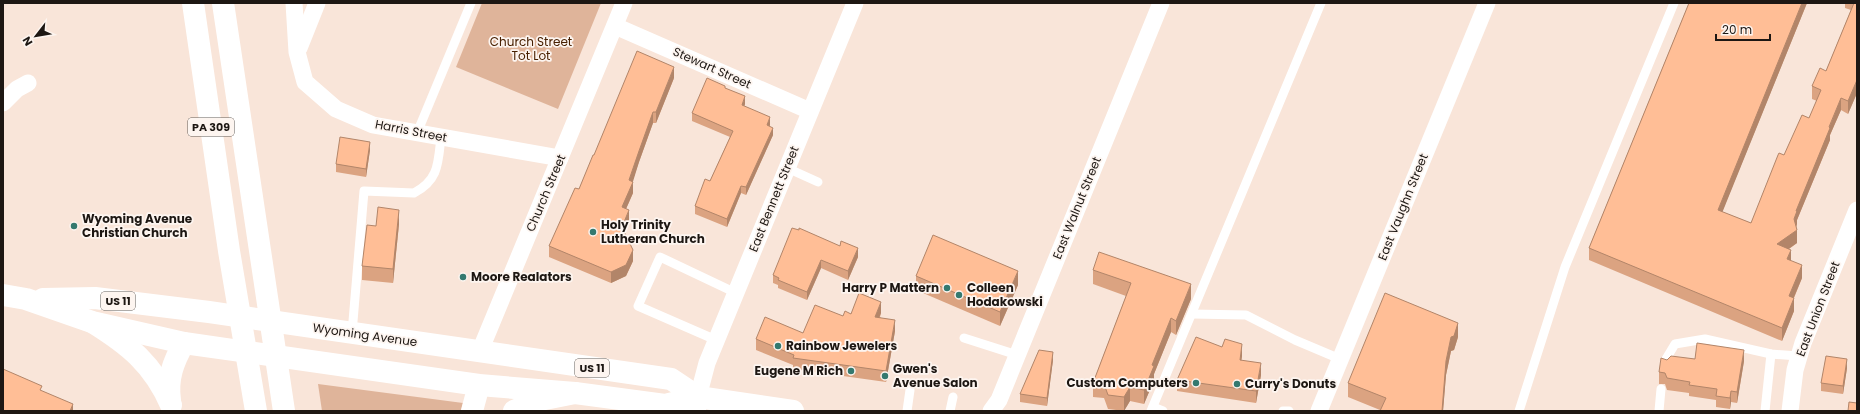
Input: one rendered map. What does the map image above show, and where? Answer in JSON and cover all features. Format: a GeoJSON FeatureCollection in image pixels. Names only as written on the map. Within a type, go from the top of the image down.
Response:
{"type":"FeatureCollection","features":[{"type":"Feature","properties":{"kind":"main road","name":"PA 309"},"geometry":{"type":"LineString","coordinates":[[193,3],[229,251],[256,411]]}},
{"type":"Feature","properties":{"kind":"main road","name":"PA 309"},"geometry":{"type":"LineString","coordinates":[[223,3],[284,411]]}},
{"type":"Feature","properties":{"kind":"main road","name":"Wyoming Avenue"},"geometry":{"type":"LineString","coordinates":[[3,295],[26,299],[92,322],[184,343],[479,385],[575,393],[665,405],[697,404],[793,411]]}},
{"type":"Feature","properties":{"kind":"main road","name":"Wyoming Avenue"},"geometry":{"type":"LineString","coordinates":[[26,299],[96,298],[209,312],[671,379],[697,404]]}},
{"type":"Feature","properties":{"kind":"main road"},"geometry":{"type":"LineString","coordinates":[[172,408],[169,390],[171,373],[176,356],[184,343],[209,312]]}},
{"type":"Feature","properties":{"kind":"main road"},"geometry":{"type":"LineString","coordinates":[[92,322],[120,339],[143,359],[159,380],[172,408]]}},
{"type":"Feature","properties":{"kind":"main road","name":"Church Street"},"geometry":{"type":"LineString","coordinates":[[472,411],[479,385],[480,352]]}},
{"type":"Feature","properties":{"kind":"main road"},"geometry":{"type":"LineString","coordinates":[[514,411],[540,400],[575,393]]}},
{"type":"Feature","properties":{"kind":"street","name":"Harris Street"},"geometry":{"type":"LineString","coordinates":[[294,3],[297,52],[305,82],[336,109],[373,125],[560,158]]}},
{"type":"Feature","properties":{"kind":"street"},"geometry":{"type":"LineString","coordinates":[[297,52],[317,3]]}},
{"type":"Feature","properties":{"kind":"street","name":"Church Street"},"geometry":{"type":"LineString","coordinates":[[480,352],[624,3]]}},
{"type":"Feature","properties":{"kind":"street","name":"East Bennett Street"},"geometry":{"type":"LineString","coordinates":[[697,404],[706,363],[855,3]]}},
{"type":"Feature","properties":{"kind":"street","name":"East Walnut Street"},"geometry":{"type":"LineString","coordinates":[[991,411],[996,405],[1017,355],[1161,3]]}},
{"type":"Feature","properties":{"kind":"street","name":"East Vaughn Street"},"geometry":{"type":"LineString","coordinates":[[1319,411],[1487,3]]}},
{"type":"Feature","properties":{"kind":"street","name":"Stewart Street"},"geometry":{"type":"LineString","coordinates":[[615,26],[810,111]]}},
{"type":"Feature","properties":{"kind":"street"},"geometry":{"type":"LineString","coordinates":[[3,103],[17,89],[28,83]]}},
{"type":"Feature","properties":{"kind":"street","name":"East Union Street"},"geometry":{"type":"LineString","coordinates":[[1790,411],[1798,356],[1857,210]]}},
{"type":"Feature","properties":{"kind":"lane"},"geometry":{"type":"LineString","coordinates":[[418,133],[471,3]]}},
{"type":"Feature","properties":{"kind":"lane"},"geometry":{"type":"LineString","coordinates":[[1163,411],[1152,409],[1321,3]]}},
{"type":"Feature","properties":{"kind":"lane"},"geometry":{"type":"LineString","coordinates":[[1519,411],[1565,267],[1674,3]]}},
{"type":"Feature","properties":{"kind":"lane"},"geometry":{"type":"LineString","coordinates":[[352,333],[364,191],[414,194],[430,183],[437,170],[441,137]]}},
{"type":"Feature","properties":{"kind":"lane"},"geometry":{"type":"LineString","coordinates":[[787,168],[818,182]]}},
{"type":"Feature","properties":{"kind":"lane"},"geometry":{"type":"LineString","coordinates":[[716,340],[638,306],[660,257],[736,292]]}},
{"type":"Feature","properties":{"kind":"lane"},"geometry":{"type":"LineString","coordinates":[[1192,314],[1246,315],[1295,340],[1340,359]]}},
{"type":"Feature","properties":{"kind":"lane"},"geometry":{"type":"LineString","coordinates":[[964,338],[1017,355]]}},
{"type":"Feature","properties":{"kind":"lane"},"geometry":{"type":"LineString","coordinates":[[1665,366],[1666,358],[1675,344],[1706,339],[1771,354],[1798,356]]}},
{"type":"Feature","properties":{"kind":"lane"},"geometry":{"type":"LineString","coordinates":[[1765,411],[1771,354]]}},
{"type":"Feature","properties":{"kind":"lane"},"geometry":{"type":"LineString","coordinates":[[1658,411],[1661,389]]}},
{"type":"Feature","properties":{"kind":"lane"},"geometry":{"type":"LineString","coordinates":[[907,411],[910,390]]}},
{"type":"Feature","properties":{"kind":"lane"},"geometry":{"type":"LineString","coordinates":[[950,411],[953,397]]}},
{"type":"Feature","properties":{"kind":"lane"},"geometry":{"type":"LineString","coordinates":[[1283,411],[1289,411]]}},
{"type":"Feature","properties":{"kind":"green space","name":"Church Street Tot Lot"},"geometry":{"type":"Polygon","coordinates":[[[482,3],[601,3],[558,109],[456,67],[482,3]]]}},
{"type":"Feature","properties":{"kind":"green space"},"geometry":{"type":"Polygon","coordinates":[[[318,384],[463,403],[461,411],[322,411],[318,384]]]}},
{"type":"Feature","properties":{"kind":"building"},"geometry":{"type":"Polygon","coordinates":[[[1689,3],[1802,3],[1718,210],[1751,223],[1779,153],[1784,155],[1802,115],[1809,118],[1821,90],[1812,86],[1820,68],[1826,71],[1854,3],[1857,3],[1857,80],[1848,101],[1841,98],[1829,127],[1830,128],[1796,211],[1794,219],[1797,230],[1777,244],[1791,250],[1787,259],[1802,265],[1789,296],[1794,298],[1782,328],[1589,248],[1689,3]]]}},
{"type":"Feature","properties":{"kind":"building"},"geometry":{"type":"Polygon","coordinates":[[[637,51],[674,67],[656,112],[653,112],[629,180],[633,182],[622,207],[629,210],[622,227],[633,250],[626,265],[611,272],[549,246],[575,188],[579,189],[637,51]]]}},
{"type":"Feature","properties":{"kind":"building"},"geometry":{"type":"Polygon","coordinates":[[[707,78],[725,86],[725,88],[745,96],[742,105],[770,117],[767,125],[773,128],[746,187],[741,186],[727,219],[695,206],[705,179],[710,181],[733,131],[692,113],[707,78]]]}},
{"type":"Feature","properties":{"kind":"building"},"geometry":{"type":"Polygon","coordinates":[[[340,137],[370,142],[366,169],[336,164],[340,137]]]}},
{"type":"Feature","properties":{"kind":"building"},"geometry":{"type":"Polygon","coordinates":[[[378,207],[399,210],[393,269],[362,266],[367,225],[376,226],[378,207]]]}},
{"type":"Feature","properties":{"kind":"building"},"geometry":{"type":"Polygon","coordinates":[[[792,228],[799,230],[799,228],[840,246],[841,241],[858,248],[848,271],[821,260],[807,292],[778,280],[779,278],[773,275],[792,228]]]}},
{"type":"Feature","properties":{"kind":"building"},"geometry":{"type":"Polygon","coordinates":[[[933,235],[1018,271],[1000,312],[916,276],[933,235]]]}},
{"type":"Feature","properties":{"kind":"building"},"geometry":{"type":"Polygon","coordinates":[[[1099,252],[1191,284],[1176,321],[1171,318],[1152,365],[1154,366],[1144,390],[1130,387],[1124,397],[1108,395],[1104,384],[1093,383],[1131,283],[1093,270],[1099,252]]]}},
{"type":"Feature","properties":{"kind":"building"},"geometry":{"type":"Polygon","coordinates":[[[859,293],[881,302],[875,317],[895,320],[886,371],[793,358],[794,355],[756,339],[765,317],[803,333],[815,305],[843,316],[845,311],[851,314],[859,293]]]}},
{"type":"Feature","properties":{"kind":"building"},"geometry":{"type":"Polygon","coordinates":[[[1385,293],[1458,323],[1454,336],[1451,337],[1446,361],[1442,411],[1380,411],[1386,398],[1348,383],[1385,293]]]}},
{"type":"Feature","properties":{"kind":"building"},"geometry":{"type":"Polygon","coordinates":[[[1196,337],[1222,347],[1225,339],[1242,344],[1240,360],[1261,363],[1256,391],[1177,380],[1196,337]]]}},
{"type":"Feature","properties":{"kind":"building"},"geometry":{"type":"Polygon","coordinates":[[[1697,343],[1744,350],[1737,392],[1731,391],[1730,398],[1716,396],[1717,389],[1689,385],[1690,382],[1667,378],[1665,373],[1659,372],[1661,358],[1667,360],[1671,356],[1695,359],[1697,343]]]}},
{"type":"Feature","properties":{"kind":"building"},"geometry":{"type":"Polygon","coordinates":[[[1039,350],[1053,352],[1047,398],[1020,394],[1039,350]]]}},
{"type":"Feature","properties":{"kind":"building"},"geometry":{"type":"Polygon","coordinates":[[[1826,356],[1847,359],[1843,386],[1821,383],[1826,356]]]}},
{"type":"Feature","properties":{"kind":"building"},"geometry":{"type":"Polygon","coordinates":[[[3,369],[42,386],[40,390],[73,404],[70,411],[3,411],[3,369]]]}},
{"type":"Feature","properties":{"kind":"building"},"geometry":{"type":"Polygon","coordinates":[[[1849,402],[1857,403],[1857,411],[1848,411],[1849,402]]]}},
{"type":"Feature","properties":{"kind":"place","name":"Wyoming Avenue Christian Church"},"geometry":{"type":"Point","coordinates":[74,226]}},
{"type":"Feature","properties":{"kind":"place","name":"Holy Trinity Lutheran Church"},"geometry":{"type":"Point","coordinates":[593,232]}},
{"type":"Feature","properties":{"kind":"place","name":"Moore Realators"},"geometry":{"type":"Point","coordinates":[463,277]}},
{"type":"Feature","properties":{"kind":"place","name":"Harry P Mattern"},"geometry":{"type":"Point","coordinates":[947,288]}},
{"type":"Feature","properties":{"kind":"place","name":"Colleen Hodakowski"},"geometry":{"type":"Point","coordinates":[959,295]}},
{"type":"Feature","properties":{"kind":"place","name":"Rainbow Jewelers"},"geometry":{"type":"Point","coordinates":[778,346]}},
{"type":"Feature","properties":{"kind":"place","name":"Eugene M Rich"},"geometry":{"type":"Point","coordinates":[851,371]}},
{"type":"Feature","properties":{"kind":"place","name":"Gwen's Avenue Salon"},"geometry":{"type":"Point","coordinates":[885,376]}},
{"type":"Feature","properties":{"kind":"place","name":"Custom Computers"},"geometry":{"type":"Point","coordinates":[1196,383]}},
{"type":"Feature","properties":{"kind":"place","name":"Curry's Donuts"},"geometry":{"type":"Point","coordinates":[1237,384]}}]}
